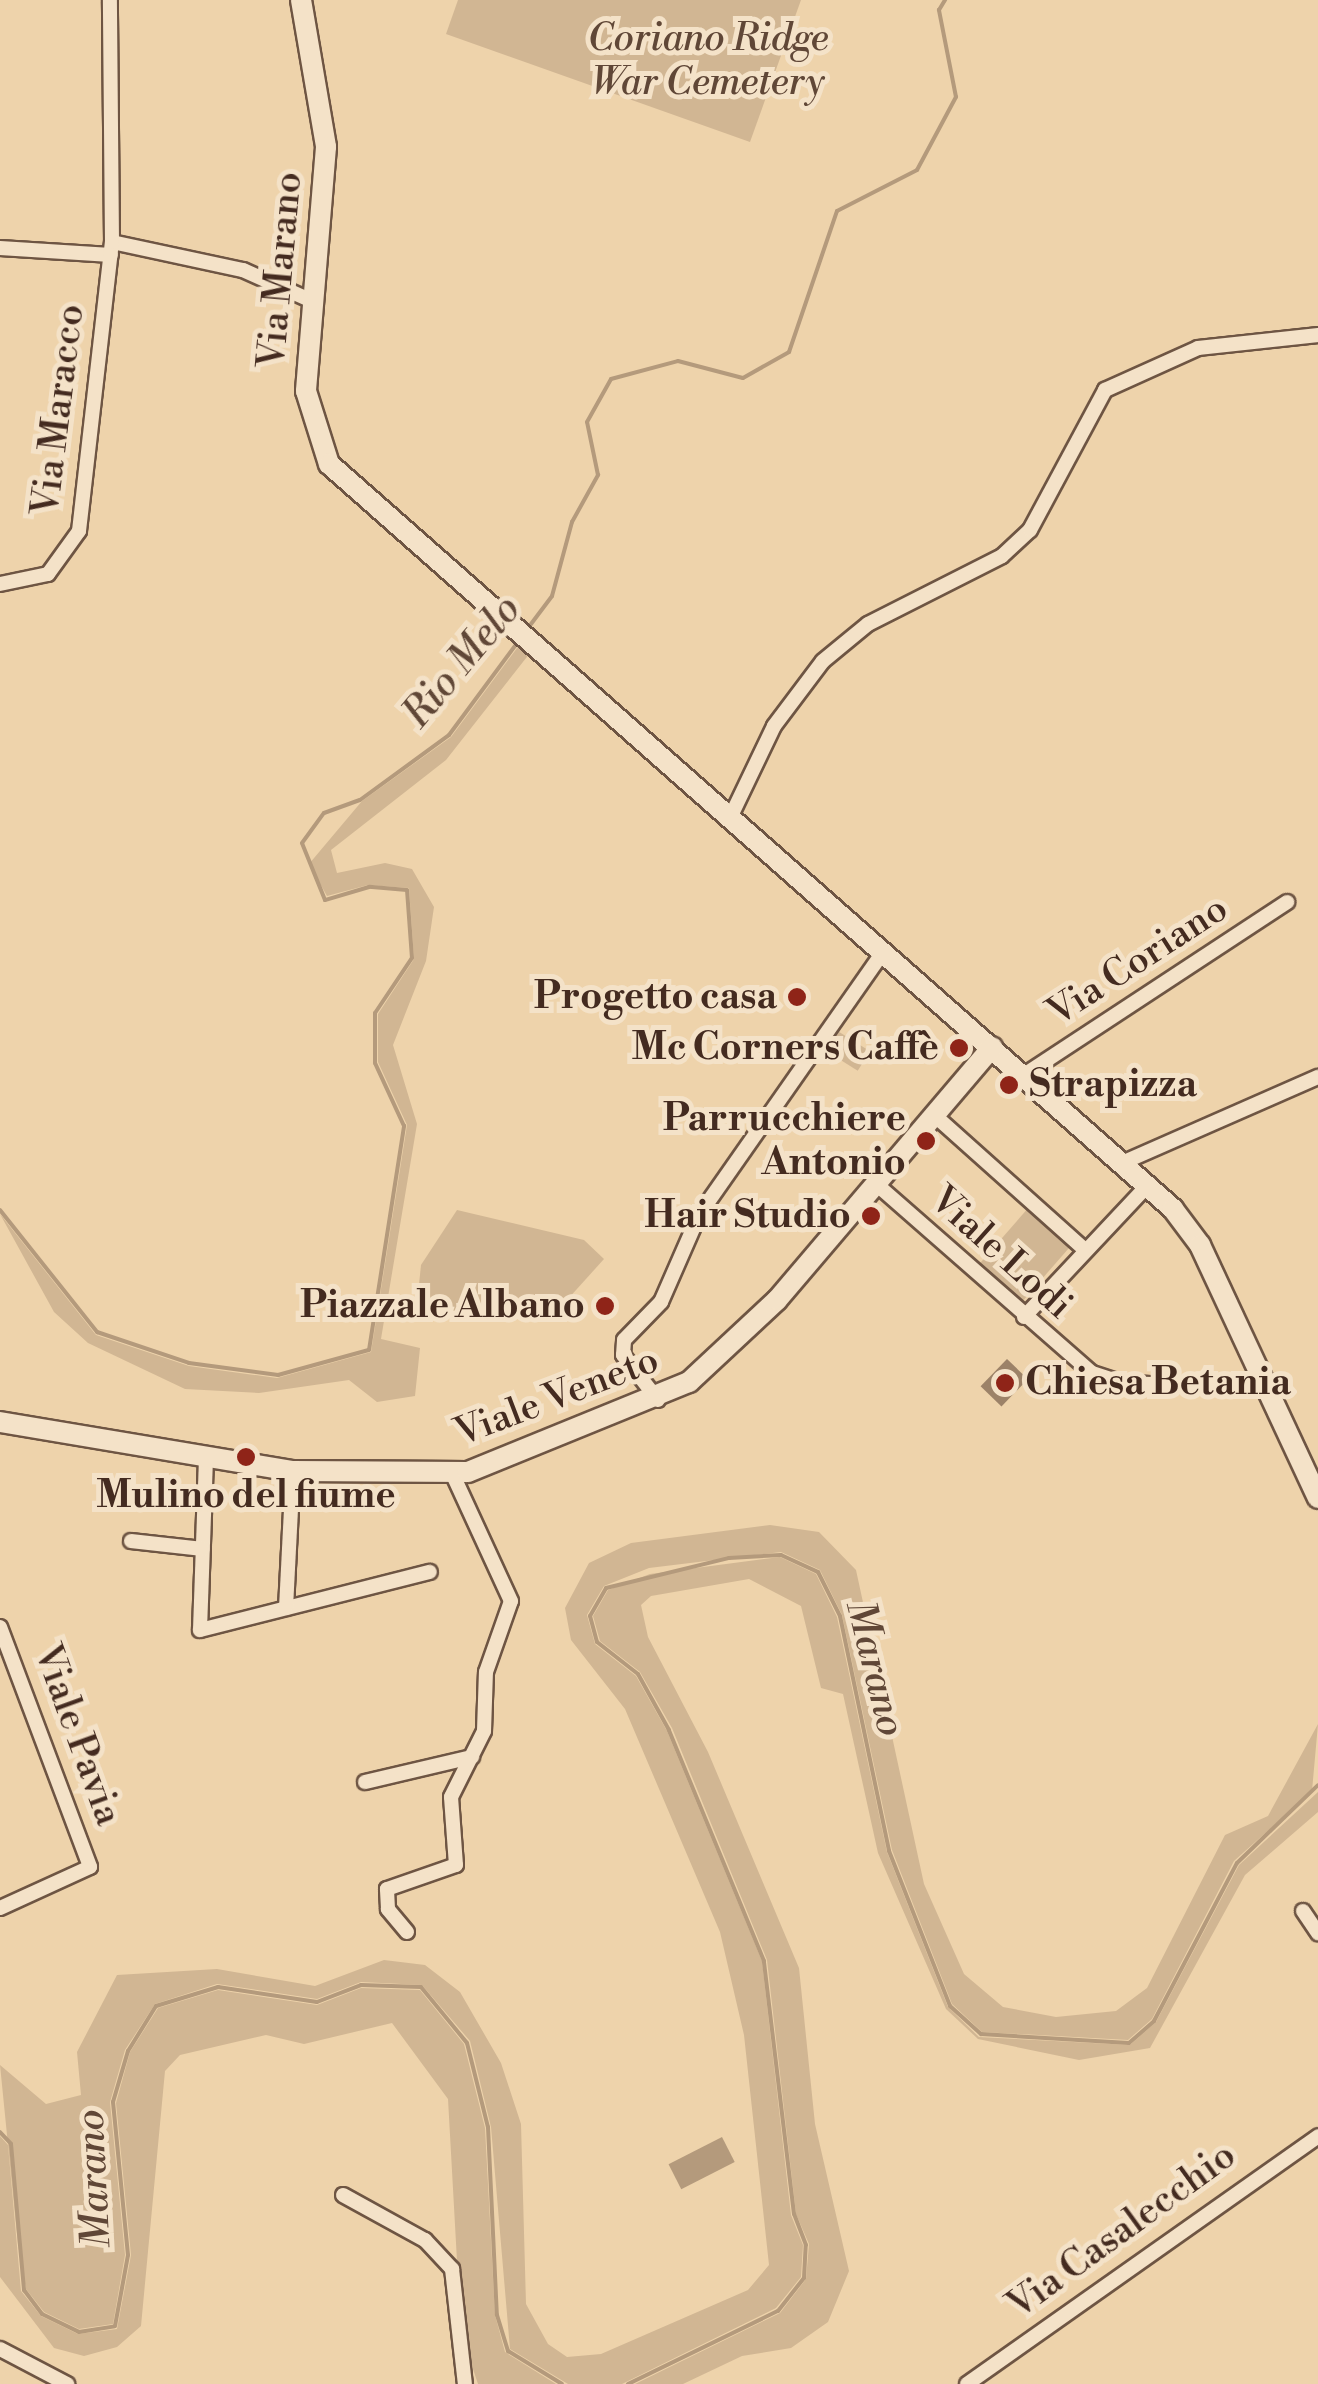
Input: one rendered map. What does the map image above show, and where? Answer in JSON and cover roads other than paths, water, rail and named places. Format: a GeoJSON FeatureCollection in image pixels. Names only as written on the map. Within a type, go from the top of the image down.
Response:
{"type":"FeatureCollection","features":[{"type":"Feature","properties":{"kind":"main road","name":"Via Marano"},"geometry":{"type":"LineString","coordinates":[[301,0],[326,147],[306,392],[329,464],[539,655],[1148,1184],[1200,1246],[1263,1388],[1318,1498]]}},
{"type":"Feature","properties":{"kind":"main road","name":"Viale Veneto"},"geometry":{"type":"LineString","coordinates":[[0,1422],[293,1471],[453,1475],[658,1400],[766,1312],[992,1047]]}},
{"type":"Feature","properties":{"kind":"street","name":"Via Maracco"},"geometry":{"type":"LineString","coordinates":[[0,584],[48,574],[78,531],[111,248],[110,0]]}},
{"type":"Feature","properties":{"kind":"street","name":"Via Maracco"},"geometry":{"type":"LineString","coordinates":[[0,248],[111,248],[243,270],[312,301]]}},
{"type":"Feature","properties":{"kind":"street"},"geometry":{"type":"LineString","coordinates":[[730,818],[774,726],[824,661],[868,624],[1002,556],[1030,530],[1104,390],[1198,348],[1318,335]]}},
{"type":"Feature","properties":{"kind":"street","name":"Via Coriano"},"geometry":{"type":"LineString","coordinates":[[1024,1074],[1288,902]]}},
{"type":"Feature","properties":{"kind":"street"},"geometry":{"type":"LineString","coordinates":[[658,1400],[623,1355],[624,1340],[661,1302],[700,1214],[883,952]]}},
{"type":"Feature","properties":{"kind":"street"},"geometry":{"type":"LineString","coordinates":[[1124,1162],[1318,1078]]}},
{"type":"Feature","properties":{"kind":"street"},"geometry":{"type":"LineString","coordinates":[[934,1114],[1086,1251]]}},
{"type":"Feature","properties":{"kind":"street","name":"Viale Lodi"},"geometry":{"type":"LineString","coordinates":[[874,1183],[1024,1317],[1108,1380],[1263,1388]]}},
{"type":"Feature","properties":{"kind":"street"},"geometry":{"type":"LineString","coordinates":[[1024,1317],[1148,1184]]}},
{"type":"Feature","properties":{"kind":"street"},"geometry":{"type":"LineString","coordinates":[[206,1458],[200,1630],[430,1572]]}},
{"type":"Feature","properties":{"kind":"street"},"geometry":{"type":"LineString","coordinates":[[286,1608],[293,1471]]}},
{"type":"Feature","properties":{"kind":"street"},"geometry":{"type":"LineString","coordinates":[[407,1932],[388,1910],[387,1888],[456,1864],[451,1796],[472,1756],[511,1601],[453,1475]]}},
{"type":"Feature","properties":{"kind":"street"},"geometry":{"type":"LineString","coordinates":[[131,1541],[203,1548]]}},
{"type":"Feature","properties":{"kind":"street","name":"Viale Pavia"},"geometry":{"type":"LineString","coordinates":[[0,1627],[90,1867],[0,1908]]}},
{"type":"Feature","properties":{"kind":"street"},"geometry":{"type":"LineString","coordinates":[[365,1782],[472,1756]]}},
{"type":"Feature","properties":{"kind":"street"},"geometry":{"type":"LineString","coordinates":[[1302,1911],[1318,1933]]}},
{"type":"Feature","properties":{"kind":"street","name":"Via Casalecchio"},"geometry":{"type":"LineString","coordinates":[[967,2384],[1318,2136]]}},
{"type":"Feature","properties":{"kind":"street"},"geometry":{"type":"LineString","coordinates":[[344,2195],[425,2240],[452,2269],[466,2384]]}},
{"type":"Feature","properties":{"kind":"street"},"geometry":{"type":"LineString","coordinates":[[0,2349],[67,2384]]}},
{"type":"Feature","properties":{"kind":"waterway","name":"Rio Melo"},"geometry":{"type":"LineString","coordinates":[[528,628],[552,596],[572,522],[598,475],[587,422],[611,379],[678,361],[743,378],[789,352],[837,211],[917,170],[956,97],[939,10],[945,0]]}},
{"type":"Feature","properties":{"kind":"waterway","name":"Rio Melo"},"geometry":{"type":"LineString","coordinates":[[0,1210],[97,1332],[189,1363],[278,1375],[369,1350],[404,1126],[375,1063],[375,1013],[412,958],[407,890],[369,887],[325,900],[302,843],[324,813],[360,800],[449,735],[520,639]]}},
{"type":"Feature","properties":{"kind":"waterway","name":"Marano"},"geometry":{"type":"LineString","coordinates":[[628,2384],[778,2311],[804,2278],[806,2245],[794,2214],[764,1961],[669,1730],[638,1674],[597,1642],[590,1616],[606,1588],[729,1558],[781,1555],[818,1572],[840,1616],[889,1851],[950,2006],[981,2034],[1129,2043],[1154,2021],[1237,1863],[1318,1785]]}},
{"type":"Feature","properties":{"kind":"waterway","name":"Marano"},"geometry":{"type":"LineString","coordinates":[[0,2132],[11,2144],[24,2290],[42,2314],[79,2332],[115,2326],[128,2255],[113,2102],[128,2051],[156,2006],[218,1987],[317,2002],[361,1985],[421,1987],[467,2043],[488,2127],[497,2315],[508,2351],[562,2384]]}},
{"type":"Feature","properties":{"kind":"place","name":"Progetto casa"},"geometry":{"type":"Point","coordinates":[797,997]}},
{"type":"Feature","properties":{"kind":"place","name":"Mc Corners Caffè"},"geometry":{"type":"Point","coordinates":[959,1048]}},
{"type":"Feature","properties":{"kind":"place","name":"Strapizza"},"geometry":{"type":"Point","coordinates":[1009,1085]}},
{"type":"Feature","properties":{"kind":"place","name":"Parrucchiere Antonio"},"geometry":{"type":"Point","coordinates":[926,1141]}},
{"type":"Feature","properties":{"kind":"place","name":"Hair Studio"},"geometry":{"type":"Point","coordinates":[871,1216]}},
{"type":"Feature","properties":{"kind":"place","name":"Piazzale Albano"},"geometry":{"type":"Point","coordinates":[605,1306]}},
{"type":"Feature","properties":{"kind":"place","name":"Chiesa Betania"},"geometry":{"type":"Point","coordinates":[1005,1383]}},
{"type":"Feature","properties":{"kind":"place","name":"Mulino del fiume"},"geometry":{"type":"Point","coordinates":[246,1457]}},
{"type":"Feature","properties":{"kind":"park label","name":"Coriano Ridge War Cemetery"},"geometry":{"type":"Point","coordinates":[708,60]}}]}
